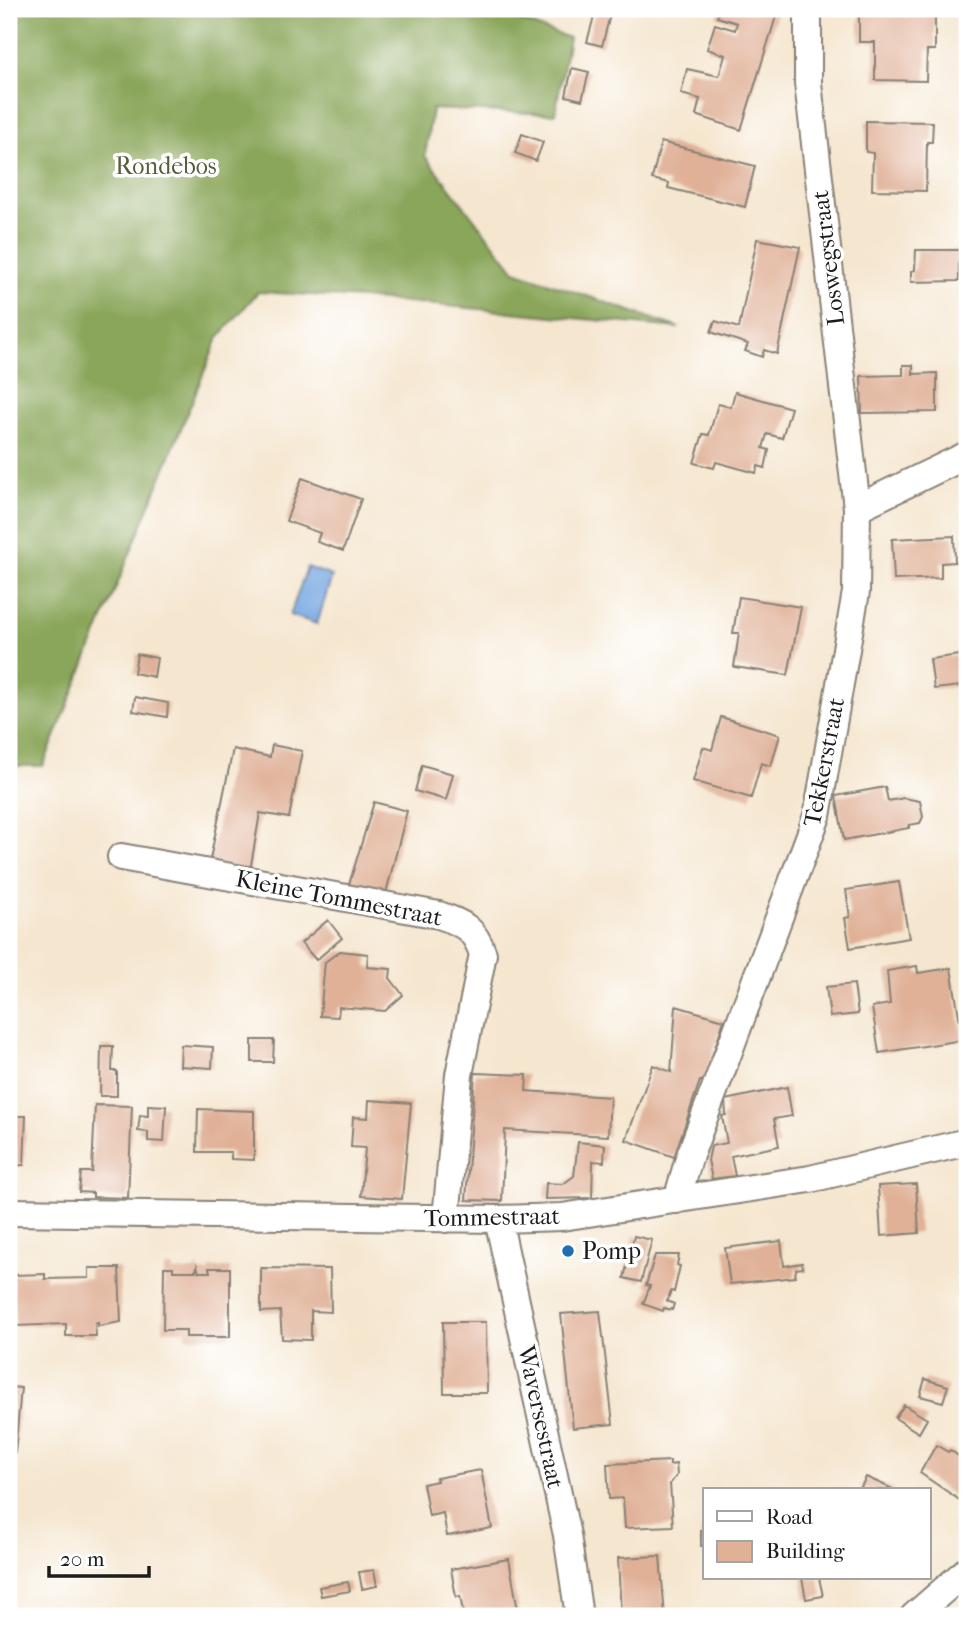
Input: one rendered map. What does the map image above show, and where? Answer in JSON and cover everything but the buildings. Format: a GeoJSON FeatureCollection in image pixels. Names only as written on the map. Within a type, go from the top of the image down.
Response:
{"type":"FeatureCollection","features":[{"type":"Feature","properties":{"kind":"street","name":"Loswegstraat"},"geometry":{"type":"LineString","coordinates":[[808,9],[808,83],[857,508]]}},
{"type":"Feature","properties":{"kind":"street"},"geometry":{"type":"LineString","coordinates":[[857,508],[967,455]]}},
{"type":"Feature","properties":{"kind":"street","name":"Tekkerstraat"},"geometry":{"type":"LineString","coordinates":[[677,1200],[689,1158],[817,816],[856,592],[857,508]]}},
{"type":"Feature","properties":{"kind":"street","name":"Kleine Tommestraat"},"geometry":{"type":"LineString","coordinates":[[121,857],[439,915],[462,923],[477,936],[483,954],[459,1075],[446,1219]]}},
{"type":"Feature","properties":{"kind":"street","name":"Tommestraat"},"geometry":{"type":"LineString","coordinates":[[9,1212],[446,1219],[562,1217],[810,1179],[967,1142]]}},
{"type":"Feature","properties":{"kind":"street","name":"Waversestraat"},"geometry":{"type":"LineString","coordinates":[[498,1219],[566,1535],[579,1616]]}},
{"type":"Feature","properties":{"kind":"street"},"geometry":{"type":"LineString","coordinates":[[914,1616],[967,1570]]}},
{"type":"Feature","properties":{"kind":"green space","name":"Rondebos"},"geometry":{"type":"Polygon","coordinates":[[[9,9],[487,9],[569,38],[555,114],[432,109],[425,156],[515,271],[679,328],[363,298],[258,292],[218,338],[43,766],[9,766],[9,9]]]}},
{"type":"Feature","properties":{"kind":"water"},"geometry":{"type":"Polygon","coordinates":[[[307,567],[332,576],[317,624],[290,615],[307,567]]]}},
{"type":"Feature","properties":{"kind":"place","name":"Pomp"},"geometry":{"type":"Point","coordinates":[568,1251]}}]}
